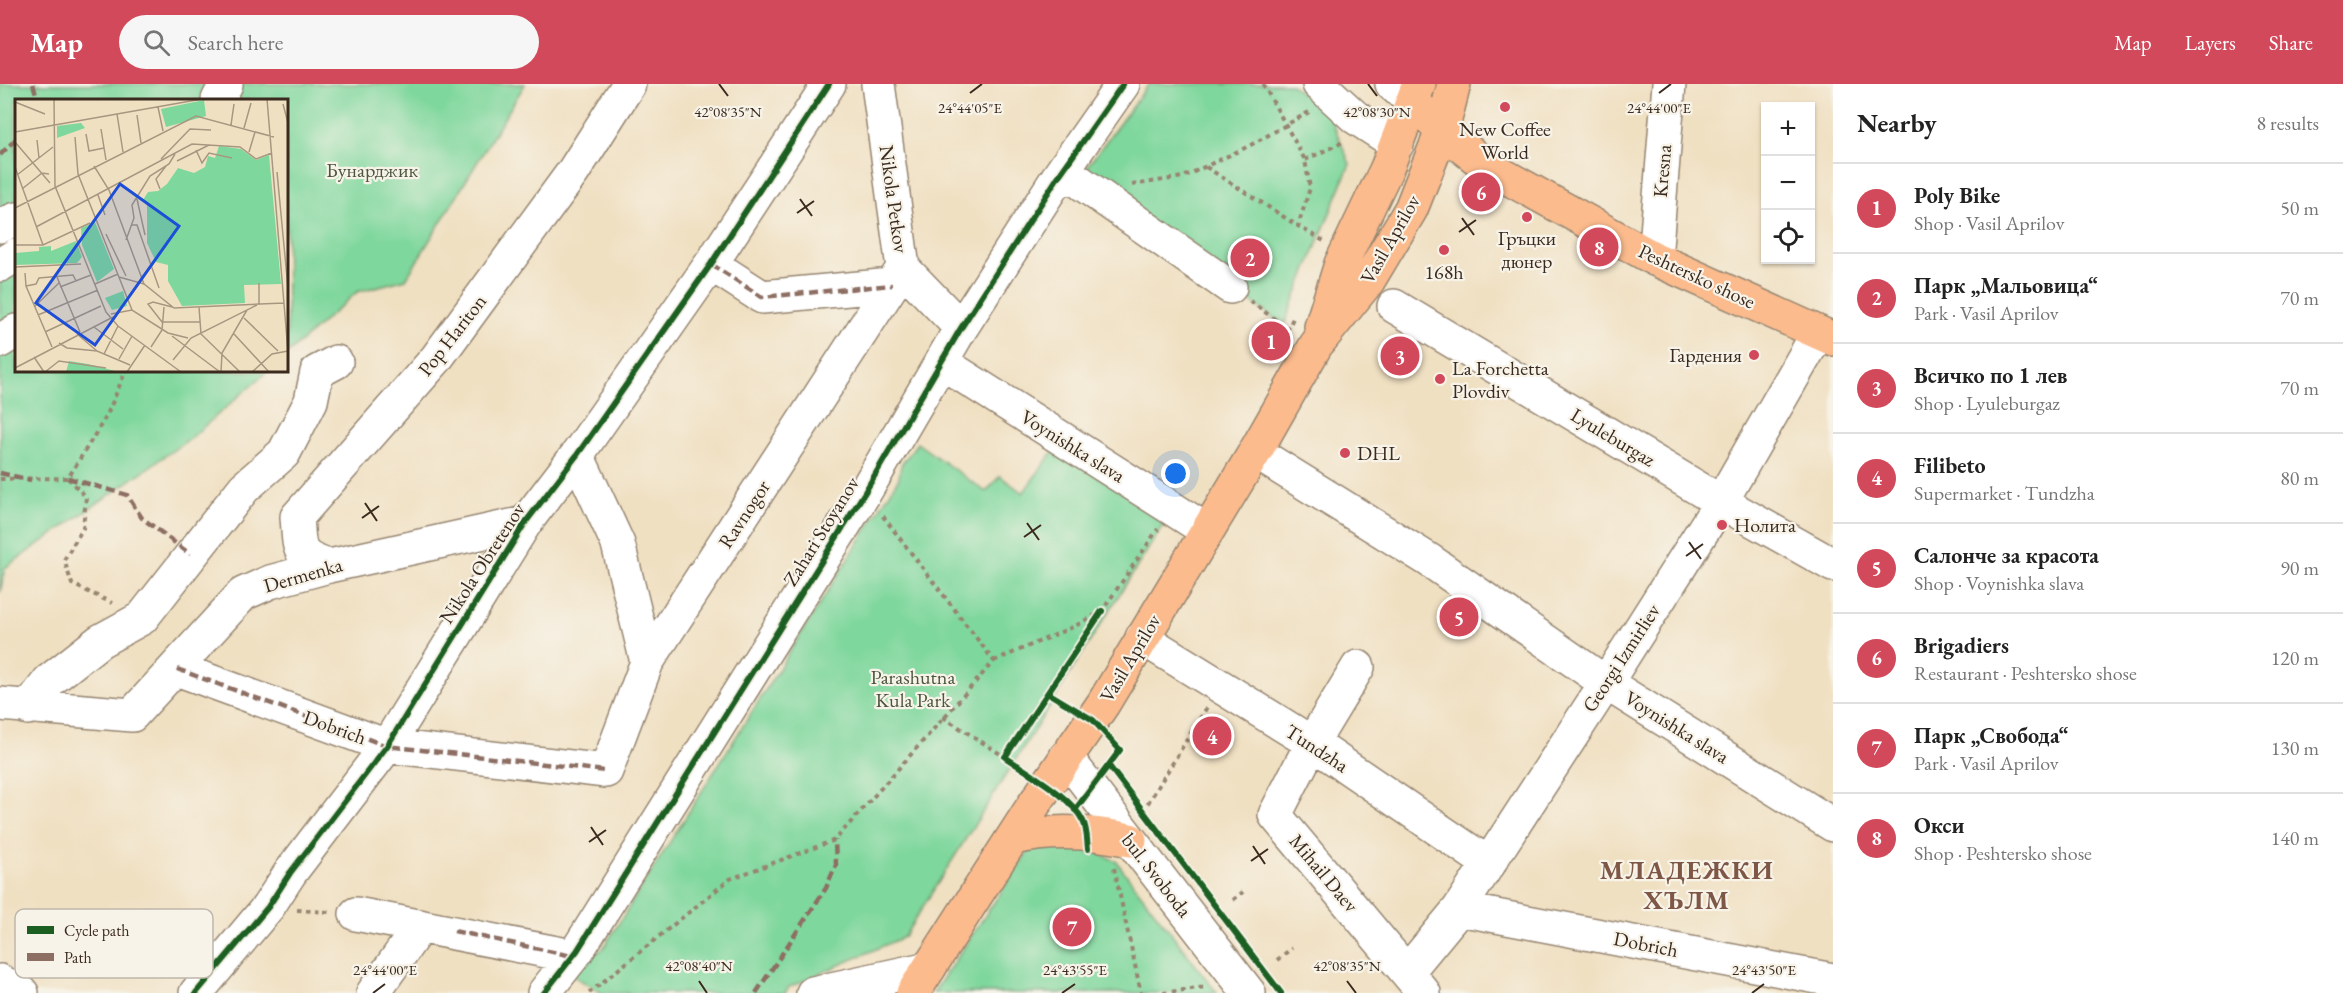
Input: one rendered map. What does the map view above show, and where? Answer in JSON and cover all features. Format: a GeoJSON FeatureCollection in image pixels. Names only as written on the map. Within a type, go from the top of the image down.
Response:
{"type":"FeatureCollection","features":[{"type":"Feature","properties":{"kind":"main road","name":"Vasil Aprilov"},"geometry":{"type":"LineString","coordinates":[[1316,345],[1368,281],[1411,209],[1437,143],[1454,84]]}},
{"type":"Feature","properties":{"kind":"main road","name":"Vasil Aprilov"},"geometry":{"type":"LineString","coordinates":[[921,980],[1103,704],[1206,530],[1269,461],[1316,345],[1341,264],[1397,144],[1408,90]]}},
{"type":"Feature","properties":{"kind":"main road","name":"Peshtersko shose"},"geometry":{"type":"LineString","coordinates":[[1408,90],[1437,143],[1488,167],[1655,259],[1826,336]]}},
{"type":"Feature","properties":{"kind":"main road"},"geometry":{"type":"LineString","coordinates":[[1397,144],[1437,143]]}},
{"type":"Feature","properties":{"kind":"main road"},"geometry":{"type":"LineString","coordinates":[[1013,838],[1034,833],[1082,831],[1134,834]]}},
{"type":"Feature","properties":{"kind":"street"},"geometry":{"type":"LineString","coordinates":[[218,99],[226,84]]}},
{"type":"Feature","properties":{"kind":"street","name":"Pop Hariton"},"geometry":{"type":"LineString","coordinates":[[329,566],[309,560],[300,549],[297,517],[436,359],[573,172],[629,84]]}},
{"type":"Feature","properties":{"kind":"street","name":"Nikola Obretenov"},"geometry":{"type":"LineString","coordinates":[[213,973],[268,907],[290,873],[387,746],[525,523],[577,455],[711,264],[829,84]]}},
{"type":"Feature","properties":{"kind":"street","name":"Nikola Petkov"},"geometry":{"type":"LineString","coordinates":[[878,84],[898,276],[961,328]]}},
{"type":"Feature","properties":{"kind":"street","name":"Zahari Stoyanov"},"geometry":{"type":"LineString","coordinates":[[544,993],[572,956],[865,492],[961,328],[1058,177],[1123,84]]}},
{"type":"Feature","properties":{"kind":"street","name":"Kresna"},"geometry":{"type":"LineString","coordinates":[[1655,259],[1669,84]]}},
{"type":"Feature","properties":{"kind":"street"},"geometry":{"type":"LineString","coordinates":[[1326,92],[1397,144]]}},
{"type":"Feature","properties":{"kind":"street"},"geometry":{"type":"LineString","coordinates":[[1058,177],[1077,180],[1230,287]]}},
{"type":"Feature","properties":{"kind":"street"},"geometry":{"type":"LineString","coordinates":[[0,226],[15,219]]}},
{"type":"Feature","properties":{"kind":"street"},"geometry":{"type":"LineString","coordinates":[[0,265],[15,256]]}},
{"type":"Feature","properties":{"kind":"street"},"geometry":{"type":"LineString","coordinates":[[711,264],[762,297],[898,276]]}},
{"type":"Feature","properties":{"kind":"street","name":"Ravnogor"},"geometry":{"type":"LineString","coordinates":[[606,771],[647,662],[898,276]]}},
{"type":"Feature","properties":{"kind":"street","name":"Lyuleburgaz"},"geometry":{"type":"LineString","coordinates":[[1394,306],[1721,502],[1833,565]]}},
{"type":"Feature","properties":{"kind":"street"},"geometry":{"type":"LineString","coordinates":[[0,341],[15,332]]}},
{"type":"Feature","properties":{"kind":"street","name":"Georgi Izmirliev"},"geometry":{"type":"LineString","coordinates":[[1415,983],[1459,909],[1606,683],[1826,336]]}},
{"type":"Feature","properties":{"kind":"street"},"geometry":{"type":"LineString","coordinates":[[14,706],[100,640],[142,618],[244,488],[284,453],[311,401],[317,372],[336,362]]}},
{"type":"Feature","properties":{"kind":"street","name":"Voynishka slava"},"geometry":{"type":"LineString","coordinates":[[941,362],[1206,530]]}},
{"type":"Feature","properties":{"kind":"street"},"geometry":{"type":"LineString","coordinates":[[577,455],[618,544],[647,662]]}},
{"type":"Feature","properties":{"kind":"street","name":"Voynishka slava"},"geometry":{"type":"LineString","coordinates":[[1269,461],[1429,560],[1606,683],[1833,825]]}},
{"type":"Feature","properties":{"kind":"street","name":"Dermenka"},"geometry":{"type":"LineString","coordinates":[[14,706],[132,715],[177,669],[243,594],[270,582],[329,566],[525,523]]}},
{"type":"Feature","properties":{"kind":"street","name":"Tundzha"},"geometry":{"type":"LineString","coordinates":[[1142,639],[1312,743],[1489,864]]}},
{"type":"Feature","properties":{"kind":"street"},"geometry":{"type":"LineString","coordinates":[[1312,743],[1358,667]]}},
{"type":"Feature","properties":{"kind":"street","name":"Dobrich"},"geometry":{"type":"LineString","coordinates":[[177,669],[387,746],[606,771]]}},
{"type":"Feature","properties":{"kind":"street","name":"Mihail Daev"},"geometry":{"type":"LineString","coordinates":[[1312,743],[1275,815],[1415,983]]}},
{"type":"Feature","properties":{"kind":"street","name":"bul. Svoboda"},"geometry":{"type":"LineString","coordinates":[[1066,757],[1134,834],[1249,993]]}},
{"type":"Feature","properties":{"kind":"street","name":"Dobrich"},"geometry":{"type":"LineString","coordinates":[[1459,909],[1833,980]]}},
{"type":"Feature","properties":{"kind":"street"},"geometry":{"type":"LineString","coordinates":[[356,914],[454,931],[572,956]]}},
{"type":"Feature","properties":{"kind":"street"},"geometry":{"type":"LineString","coordinates":[[374,993],[420,926]]}},
{"type":"Feature","properties":{"kind":"street","name":"Nikola Obretenov"},"geometry":{"type":"LineString","coordinates":[[196,993],[209,978]]}},
{"type":"Feature","properties":{"kind":"street"},"geometry":{"type":"LineString","coordinates":[[813,993],[921,980]]}},
{"type":"Feature","properties":{"kind":"street"},"geometry":{"type":"LineString","coordinates":[[0,981],[22,993]]}},
{"type":"Feature","properties":{"kind":"path"},"geometry":{"type":"LineString","coordinates":[[1263,84],[1287,123],[1305,160],[1310,188],[1298,226]]}},
{"type":"Feature","properties":{"kind":"path"},"geometry":{"type":"LineString","coordinates":[[1165,180],[1183,177],[1250,146],[1287,123],[1326,92]]}},
{"type":"Feature","properties":{"kind":"path"},"geometry":{"type":"LineString","coordinates":[[1305,160],[1345,141]]}},
{"type":"Feature","properties":{"kind":"path"},"geometry":{"type":"LineString","coordinates":[[1206,167],[1329,244]]}},
{"type":"Feature","properties":{"kind":"path"},"geometry":{"type":"LineString","coordinates":[[1230,287],[1288,329],[1298,308]]}},
{"type":"Feature","properties":{"kind":"path"},"geometry":{"type":"LineString","coordinates":[[68,478],[107,415],[125,372]]}},
{"type":"Feature","properties":{"kind":"path"},"geometry":{"type":"LineString","coordinates":[[0,479],[68,478],[86,497],[83,528],[64,560],[72,584],[142,618]]}},
{"type":"Feature","properties":{"kind":"path"},"geometry":{"type":"LineString","coordinates":[[865,492],[994,661]]}},
{"type":"Feature","properties":{"kind":"path"},"geometry":{"type":"LineString","coordinates":[[1089,629],[1172,509]]}},
{"type":"Feature","properties":{"kind":"path"},"geometry":{"type":"LineString","coordinates":[[589,993],[730,879],[835,840],[994,661],[1075,627],[1101,611]]}},
{"type":"Feature","properties":{"kind":"path"},"geometry":{"type":"LineString","coordinates":[[1134,834],[1220,686]]}},
{"type":"Feature","properties":{"kind":"path"},"geometry":{"type":"LineString","coordinates":[[943,717],[1013,763]]}},
{"type":"Feature","properties":{"kind":"path"},"geometry":{"type":"LineString","coordinates":[[1005,758],[1011,748]]}},
{"type":"Feature","properties":{"kind":"path"},"geometry":{"type":"LineString","coordinates":[[1136,803],[1134,834],[1141,993]]}},
{"type":"Feature","properties":{"kind":"path"},"geometry":{"type":"LineString","coordinates":[[1233,900],[1243,892]]}},
{"type":"Feature","properties":{"kind":"path"},"geometry":{"type":"LineString","coordinates":[[268,907],[356,914]]}},
{"type":"Feature","properties":{"kind":"path"},"geometry":{"type":"LineString","coordinates":[[1277,960],[1292,948]]}},
{"type":"Feature","properties":{"kind":"path"},"geometry":{"type":"LineString","coordinates":[[1163,993],[1205,987]]}},
{"type":"Feature","properties":{"kind":"green space","name":"Бунарджик"},"geometry":{"type":"Polygon","coordinates":[[[0,84],[525,84],[406,279],[357,292],[288,353],[288,99],[15,99],[15,372],[267,372],[192,437],[5,568],[0,593],[0,84]]]}},
{"type":"Feature","properties":{"kind":"green space"},"geometry":{"type":"Polygon","coordinates":[[[1149,84],[1291,84],[1331,119],[1350,164],[1284,325],[1077,180],[1149,84]]]}},
{"type":"Feature","properties":{"kind":"green space","name":"Parashutna Kula Park"},"geometry":{"type":"Polygon","coordinates":[[[917,443],[986,492],[1000,476],[1023,493],[1055,449],[1167,519],[904,937],[789,987],[785,993],[602,993],[573,976],[586,957],[602,950],[899,478],[901,465],[917,443]]]}},
{"type":"Feature","properties":{"kind":"green space"},"geometry":{"type":"Polygon","coordinates":[[[1075,842],[1116,861],[1217,993],[933,993],[1028,852],[1044,843],[1075,842]]]}},
{"type":"Feature","properties":{"kind":"marked path"},"geometry":{"type":"LineString","coordinates":[[33,84],[38,99]]}},
{"type":"Feature","properties":{"kind":"marked path"},"geometry":{"type":"LineString","coordinates":[[0,155],[15,140]]}},
{"type":"Feature","properties":{"kind":"marked path"},"geometry":{"type":"LineString","coordinates":[[711,264],[762,297],[892,285]]}},
{"type":"Feature","properties":{"kind":"marked path"},"geometry":{"type":"LineString","coordinates":[[0,473],[31,480]]}},
{"type":"Feature","properties":{"kind":"marked path"},"geometry":{"type":"LineString","coordinates":[[68,478],[127,495],[142,518],[190,554]]}},
{"type":"Feature","properties":{"kind":"marked path"},"geometry":{"type":"LineString","coordinates":[[177,669],[387,746],[606,771]]}},
{"type":"Feature","properties":{"kind":"marked path"},"geometry":{"type":"LineString","coordinates":[[756,993],[826,888],[836,865],[835,840]]}},
{"type":"Feature","properties":{"kind":"marked path"},"geometry":{"type":"LineString","coordinates":[[454,931],[572,956]]}},
{"type":"Feature","properties":{"kind":"cycle path"},"geometry":{"type":"LineString","coordinates":[[213,973],[268,907],[290,873],[387,746],[525,523],[577,455],[711,264],[829,84]]}},
{"type":"Feature","properties":{"kind":"cycle path"},"geometry":{"type":"LineString","coordinates":[[544,993],[577,951],[865,492],[961,328],[1058,177],[1123,84]]}},
{"type":"Feature","properties":{"kind":"cycle path"},"geometry":{"type":"LineString","coordinates":[[1088,849],[1083,821],[1069,803],[1005,757],[1102,611]]}},
{"type":"Feature","properties":{"kind":"cycle path"},"geometry":{"type":"LineString","coordinates":[[1048,693],[1093,720],[1120,750],[1075,810]]}},
{"type":"Feature","properties":{"kind":"cycle path"},"geometry":{"type":"LineString","coordinates":[[1109,766],[1281,993]]}},
{"type":"Feature","properties":{"kind":"cycle path"},"geometry":{"type":"LineString","coordinates":[[196,993],[209,978]]}},
{"type":"Feature","properties":{"kind":"place","name":"New Coffee World"},"geometry":{"type":"Point","coordinates":[1505,107]}},
{"type":"Feature","properties":{"kind":"place","name":"Brigadiers"},"geometry":{"type":"Point","coordinates":[1481,192]}},
{"type":"Feature","properties":{"kind":"place","name":"Гръцки дюнер"},"geometry":{"type":"Point","coordinates":[1527,217]}},
{"type":"Feature","properties":{"kind":"place","name":"Окси"},"geometry":{"type":"Point","coordinates":[1599,247]}},
{"type":"Feature","properties":{"kind":"place","name":"168h"},"geometry":{"type":"Point","coordinates":[1444,250]}},
{"type":"Feature","properties":{"kind":"place","name":"Парк „Мальовица“"},"geometry":{"type":"Point","coordinates":[1250,258]}},
{"type":"Feature","properties":{"kind":"place","name":"Poly Bike"},"geometry":{"type":"Point","coordinates":[1271,341]}},
{"type":"Feature","properties":{"kind":"place","name":"Гардения"},"geometry":{"type":"Point","coordinates":[1754,355]}},
{"type":"Feature","properties":{"kind":"place","name":"Всичко по 1 лев"},"geometry":{"type":"Point","coordinates":[1400,356]}},
{"type":"Feature","properties":{"kind":"place","name":"La Forchetta Plovdiv"},"geometry":{"type":"Point","coordinates":[1440,379]}},
{"type":"Feature","properties":{"kind":"place","name":"DHL"},"geometry":{"type":"Point","coordinates":[1345,453]}},
{"type":"Feature","properties":{"kind":"place","name":"Нолита"},"geometry":{"type":"Point","coordinates":[1722,525]}},
{"type":"Feature","properties":{"kind":"place","name":"Салонче за красота"},"geometry":{"type":"Point","coordinates":[1459,617]}},
{"type":"Feature","properties":{"kind":"place","name":"Filibeto"},"geometry":{"type":"Point","coordinates":[1212,736]}},
{"type":"Feature","properties":{"kind":"place","name":"Парк „Свобода“"},"geometry":{"type":"Point","coordinates":[1072,927]}},
{"type":"Feature","properties":{"kind":"district","name":"МЛАДЕЖКИ ХЪЛМ"},"geometry":{"type":"Point","coordinates":[1687,885]}}]}
